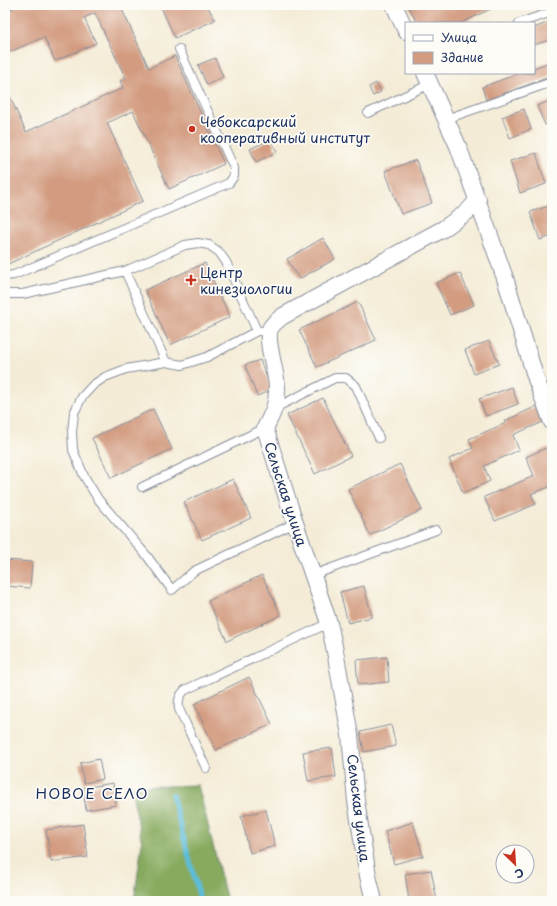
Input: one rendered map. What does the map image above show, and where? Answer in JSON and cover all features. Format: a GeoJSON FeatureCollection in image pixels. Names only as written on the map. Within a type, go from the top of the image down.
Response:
{"type":"FeatureCollection","features":[{"type":"Feature","properties":{"kind":"street"},"geometry":{"type":"LineString","coordinates":[[394,5],[405,29]]}},
{"type":"Feature","properties":{"kind":"street"},"geometry":{"type":"LineString","coordinates":[[427,78],[458,146],[478,200],[505,278],[536,379],[552,422]]}},
{"type":"Feature","properties":{"kind":"street"},"geometry":{"type":"LineString","coordinates":[[263,331],[282,316],[443,229],[467,212],[478,200]]}},
{"type":"Feature","properties":{"kind":"street","name":"Сельская улица"},"geometry":{"type":"LineString","coordinates":[[263,331],[271,353],[277,387],[275,408],[265,428],[329,623],[350,735],[356,801],[368,876],[374,901]]}},
{"type":"Feature","properties":{"kind":"lane"},"geometry":{"type":"LineString","coordinates":[[522,22],[552,12]]}},
{"type":"Feature","properties":{"kind":"lane"},"geometry":{"type":"LineString","coordinates":[[5,276],[14,275],[229,183],[234,176],[234,168],[179,49]]}},
{"type":"Feature","properties":{"kind":"lane"},"geometry":{"type":"LineString","coordinates":[[368,113],[427,78]]}},
{"type":"Feature","properties":{"kind":"lane"},"geometry":{"type":"LineString","coordinates":[[446,119],[552,82]]}},
{"type":"Feature","properties":{"kind":"lane"},"geometry":{"type":"LineString","coordinates":[[5,294],[23,294],[125,270],[185,245],[198,243],[209,245],[219,252],[226,262],[263,331],[207,357],[182,365],[166,362],[126,369],[105,377],[93,385],[82,397],[74,413],[72,432],[73,450],[84,476],[98,499],[147,556],[172,590],[194,571],[295,523]]}},
{"type":"Feature","properties":{"kind":"lane"},"geometry":{"type":"LineString","coordinates":[[125,270],[166,362]]}},
{"type":"Feature","properties":{"kind":"lane"},"geometry":{"type":"LineString","coordinates":[[275,408],[335,378],[346,378],[356,386],[379,438]]}},
{"type":"Feature","properties":{"kind":"lane"},"geometry":{"type":"LineString","coordinates":[[142,487],[265,428]]}},
{"type":"Feature","properties":{"kind":"lane"},"geometry":{"type":"LineString","coordinates":[[313,575],[436,530]]}},
{"type":"Feature","properties":{"kind":"lane"},"geometry":{"type":"LineString","coordinates":[[206,768],[179,709],[178,702],[180,696],[186,690],[329,623]]}},
{"type":"Feature","properties":{"kind":"green space"},"geometry":{"type":"Polygon","coordinates":[[[198,785],[227,901],[134,901],[142,843],[131,787],[198,785]]]}},
{"type":"Feature","properties":{"kind":"building"},"geometry":{"type":"Polygon","coordinates":[[[20,5],[120,5],[149,68],[175,56],[224,164],[169,189],[133,111],[107,123],[143,201],[8,264],[5,258],[5,86],[26,132],[123,88],[120,81],[126,79],[95,13],[84,18],[96,43],[55,61],[44,37],[5,54],[5,8],[7,11],[20,5]]]}},
{"type":"Feature","properties":{"kind":"building"},"geometry":{"type":"Polygon","coordinates":[[[160,5],[207,5],[215,20],[175,38],[160,5]]]}},
{"type":"Feature","properties":{"kind":"building"},"geometry":{"type":"Polygon","coordinates":[[[408,5],[499,5],[463,22],[416,22],[408,5]]]}},
{"type":"Feature","properties":{"kind":"building"},"geometry":{"type":"Polygon","coordinates":[[[552,21],[552,39],[535,45],[535,28],[552,21]]]}},
{"type":"Feature","properties":{"kind":"building"},"geometry":{"type":"Polygon","coordinates":[[[215,58],[223,77],[207,85],[198,65],[215,58]]]}},
{"type":"Feature","properties":{"kind":"building"},"geometry":{"type":"Polygon","coordinates":[[[552,61],[552,76],[486,100],[482,87],[517,74],[535,74],[535,68],[552,61]]]}},
{"type":"Feature","properties":{"kind":"building"},"geometry":{"type":"Polygon","coordinates":[[[376,83],[381,92],[373,96],[369,87],[376,83]]]}},
{"type":"Feature","properties":{"kind":"building"},"geometry":{"type":"Polygon","coordinates":[[[552,100],[552,122],[545,125],[537,106],[552,100]]]}},
{"type":"Feature","properties":{"kind":"building"},"geometry":{"type":"Polygon","coordinates":[[[524,109],[531,129],[510,138],[502,117],[524,109]]]}},
{"type":"Feature","properties":{"kind":"building"},"geometry":{"type":"Polygon","coordinates":[[[271,139],[277,152],[256,162],[250,149],[271,139]]]}},
{"type":"Feature","properties":{"kind":"building"},"geometry":{"type":"Polygon","coordinates":[[[536,153],[546,184],[520,193],[510,161],[536,153]]]}},
{"type":"Feature","properties":{"kind":"building"},"geometry":{"type":"Polygon","coordinates":[[[416,160],[432,203],[401,214],[385,171],[416,160]]]}},
{"type":"Feature","properties":{"kind":"building"},"geometry":{"type":"Polygon","coordinates":[[[552,205],[552,236],[540,240],[530,212],[552,205]]]}},
{"type":"Feature","properties":{"kind":"building"},"geometry":{"type":"Polygon","coordinates":[[[323,238],[335,259],[299,279],[287,259],[323,238]]]}},
{"type":"Feature","properties":{"kind":"building"},"geometry":{"type":"Polygon","coordinates":[[[205,263],[230,317],[170,345],[145,290],[205,263]]]}},
{"type":"Feature","properties":{"kind":"building"},"geometry":{"type":"Polygon","coordinates":[[[460,273],[474,305],[450,315],[436,283],[460,273]]]}},
{"type":"Feature","properties":{"kind":"building"},"geometry":{"type":"Polygon","coordinates":[[[358,302],[376,340],[317,367],[299,330],[358,302]]]}},
{"type":"Feature","properties":{"kind":"building"},"geometry":{"type":"Polygon","coordinates":[[[489,341],[499,364],[474,374],[465,350],[489,341]]]}},
{"type":"Feature","properties":{"kind":"building"},"geometry":{"type":"Polygon","coordinates":[[[260,360],[272,390],[257,396],[245,365],[260,360]]]}},
{"type":"Feature","properties":{"kind":"building"},"geometry":{"type":"Polygon","coordinates":[[[512,387],[518,404],[486,416],[479,399],[512,387]]]}},
{"type":"Feature","properties":{"kind":"building"},"geometry":{"type":"Polygon","coordinates":[[[323,398],[351,456],[315,474],[287,415],[323,398]]]}},
{"type":"Feature","properties":{"kind":"building"},"geometry":{"type":"Polygon","coordinates":[[[537,406],[543,422],[513,435],[519,450],[484,466],[490,481],[463,493],[449,459],[473,448],[469,439],[506,423],[505,421],[537,406]]]}},
{"type":"Feature","properties":{"kind":"building"},"geometry":{"type":"Polygon","coordinates":[[[153,409],[172,449],[111,478],[92,438],[153,409]]]}},
{"type":"Feature","properties":{"kind":"building"},"geometry":{"type":"Polygon","coordinates":[[[548,447],[552,456],[552,486],[531,494],[536,504],[495,521],[484,497],[534,476],[526,457],[548,447]]]}},
{"type":"Feature","properties":{"kind":"building"},"geometry":{"type":"Polygon","coordinates":[[[400,464],[422,510],[370,535],[348,489],[400,464]]]}},
{"type":"Feature","properties":{"kind":"building"},"geometry":{"type":"Polygon","coordinates":[[[233,479],[251,518],[202,540],[184,502],[233,479]]]}},
{"type":"Feature","properties":{"kind":"building"},"geometry":{"type":"Polygon","coordinates":[[[5,560],[32,562],[30,588],[5,586],[5,560]]]}},
{"type":"Feature","properties":{"kind":"building"},"geometry":{"type":"Polygon","coordinates":[[[262,575],[281,615],[227,641],[208,601],[262,575]]]}},
{"type":"Feature","properties":{"kind":"building"},"geometry":{"type":"Polygon","coordinates":[[[364,586],[372,617],[348,623],[340,592],[364,586]]]}},
{"type":"Feature","properties":{"kind":"building"},"geometry":{"type":"Polygon","coordinates":[[[387,657],[389,682],[358,685],[356,660],[387,657]]]}},
{"type":"Feature","properties":{"kind":"building"},"geometry":{"type":"Polygon","coordinates":[[[249,677],[272,724],[216,750],[194,704],[249,677]]]}},
{"type":"Feature","properties":{"kind":"building"},"geometry":{"type":"Polygon","coordinates":[[[391,725],[396,746],[364,752],[360,732],[391,725]]]}},
{"type":"Feature","properties":{"kind":"building"},"geometry":{"type":"Polygon","coordinates":[[[332,748],[336,777],[308,781],[303,752],[332,748]]]}},
{"type":"Feature","properties":{"kind":"building"},"geometry":{"type":"Polygon","coordinates":[[[99,759],[103,779],[84,783],[80,763],[99,759]]]}},
{"type":"Feature","properties":{"kind":"building"},"geometry":{"type":"Polygon","coordinates":[[[113,783],[116,805],[86,810],[83,788],[113,783]]]}},
{"type":"Feature","properties":{"kind":"building"},"geometry":{"type":"Polygon","coordinates":[[[266,810],[275,846],[250,853],[241,816],[266,810]]]}},
{"type":"Feature","properties":{"kind":"building"},"geometry":{"type":"Polygon","coordinates":[[[413,822],[423,856],[394,864],[385,831],[413,822]]]}},
{"type":"Feature","properties":{"kind":"building"},"geometry":{"type":"Polygon","coordinates":[[[83,824],[88,857],[51,862],[46,830],[83,824]]]}},
{"type":"Feature","properties":{"kind":"building"},"geometry":{"type":"Polygon","coordinates":[[[431,870],[437,901],[409,901],[405,874],[431,870]]]}},
{"type":"Feature","properties":{"kind":"waterway"},"geometry":{"type":"LineString","coordinates":[[172,795],[199,895],[197,901]]}},
{"type":"Feature","properties":{"kind":"place","name":"Чебоксарский кооперативный институт"},"geometry":{"type":"Point","coordinates":[192,129]}},
{"type":"Feature","properties":{"kind":"place","name":"Центр кинезиологии"},"geometry":{"type":"Point","coordinates":[191,280]}},
{"type":"Feature","properties":{"kind":"district","name":"НОВОЕ СЕЛО"},"geometry":{"type":"Point","coordinates":[92,792]}}]}
